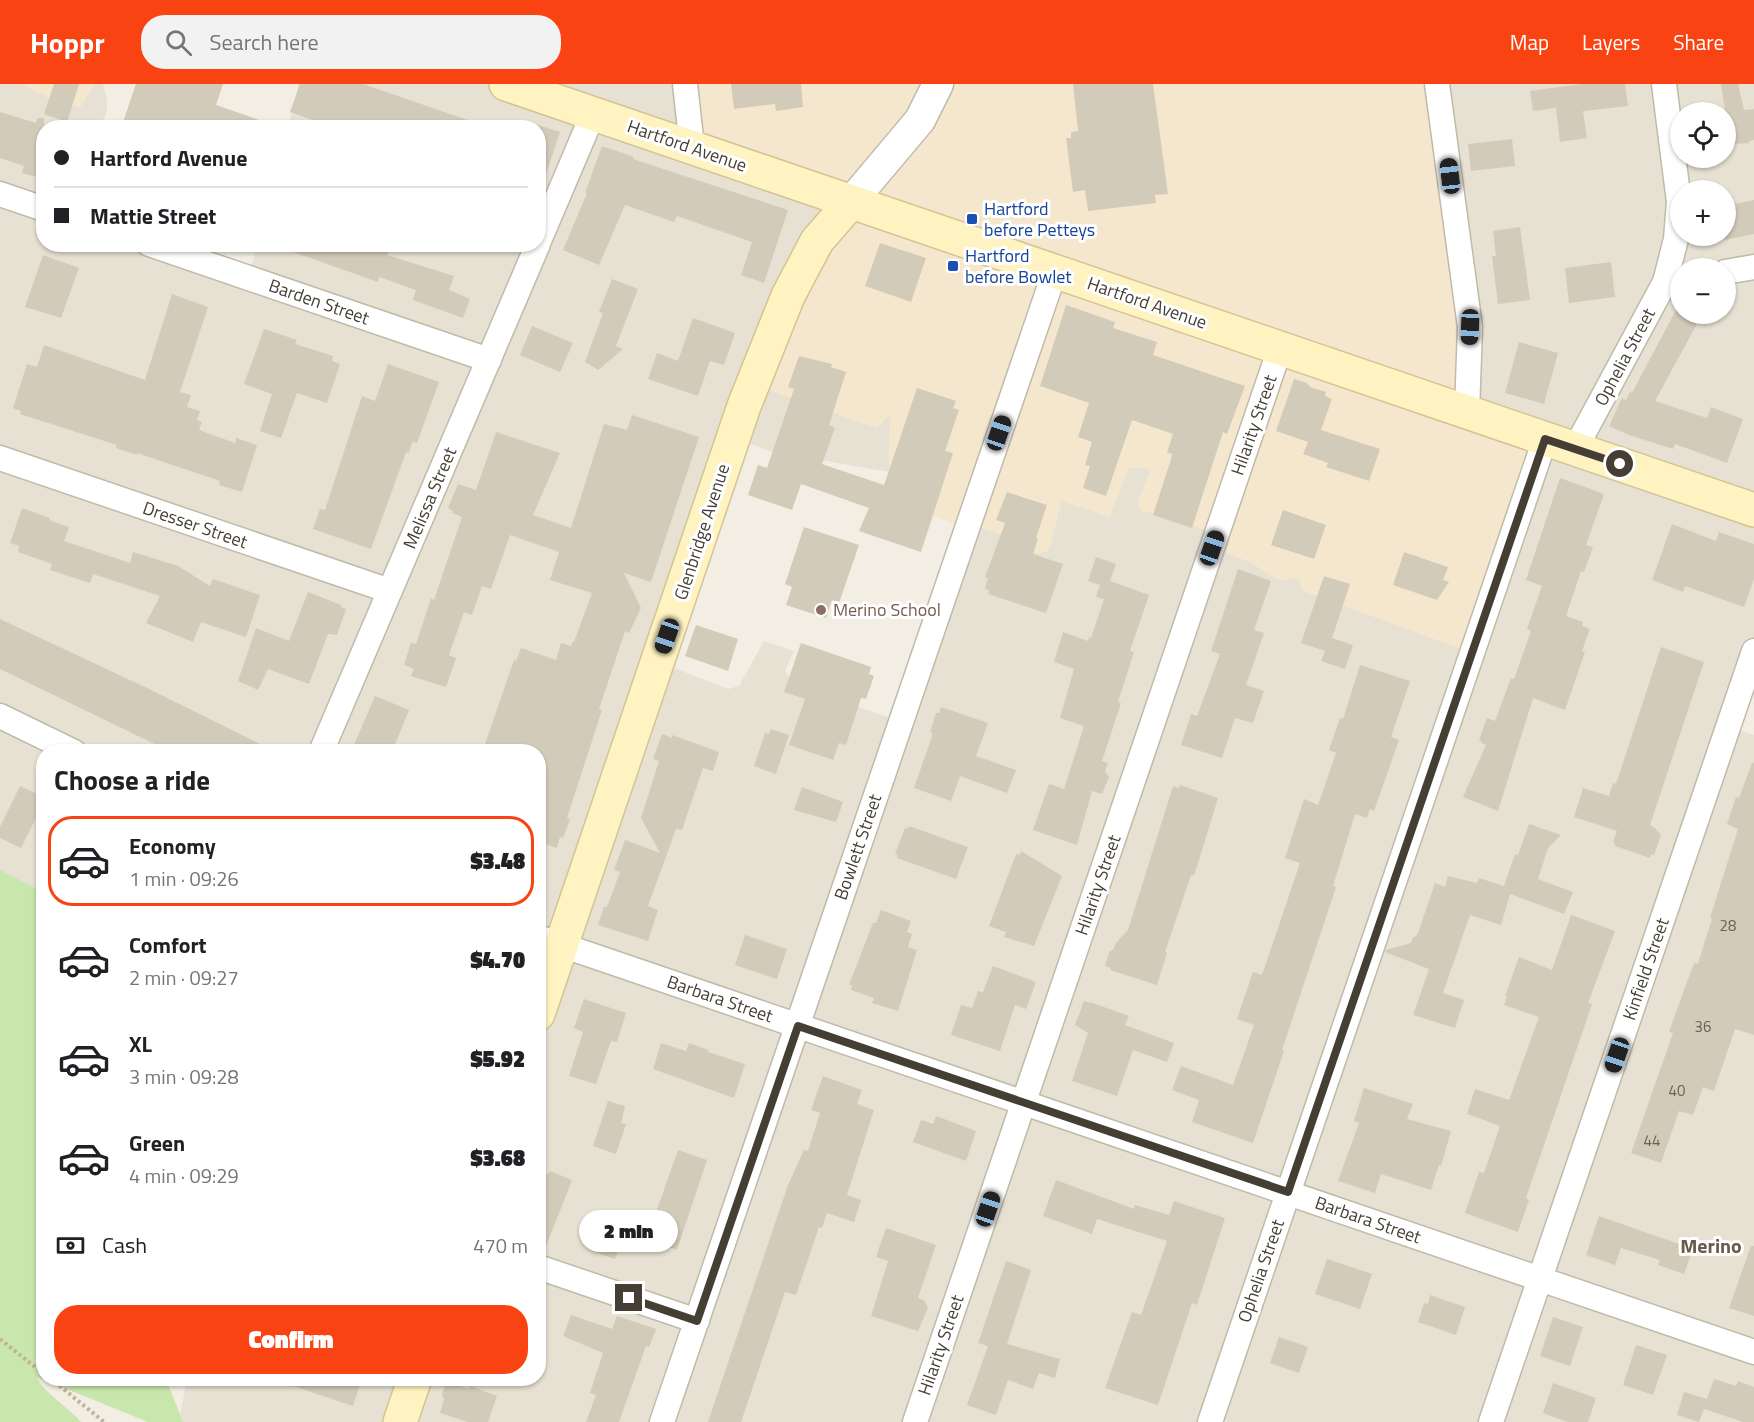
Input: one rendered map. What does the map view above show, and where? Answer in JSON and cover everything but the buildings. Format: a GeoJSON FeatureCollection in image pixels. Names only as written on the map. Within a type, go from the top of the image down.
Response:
{"type":"FeatureCollection","features":[{"type":"Feature","properties":{"kind":"main road","name":"Hartford Avenue"},"geometry":{"type":"LineString","coordinates":[[506,84],[1754,510]]}},
{"type":"Feature","properties":{"kind":"main road","name":"Glenbridge Avenue"},"geometry":{"type":"LineString","coordinates":[[546,965],[550,941],[744,406],[788,296],[817,241],[851,202]]}},
{"type":"Feature","properties":{"kind":"main road"},"geometry":{"type":"LineString","coordinates":[[400,1422],[412,1386]]}},
{"type":"Feature","properties":{"kind":"street"},"geometry":{"type":"LineString","coordinates":[[685,84],[692,147]]}},
{"type":"Feature","properties":{"kind":"street"},"geometry":{"type":"LineString","coordinates":[[851,202],[920,120],[938,84]]}},
{"type":"Feature","properties":{"kind":"street"},"geometry":{"type":"LineString","coordinates":[[1437,84],[1470,327],[1467,412]]}},
{"type":"Feature","properties":{"kind":"street","name":"Ophelia Street"},"geometry":{"type":"LineString","coordinates":[[1664,84],[1679,202],[1674,258]]}},
{"type":"Feature","properties":{"kind":"street","name":"Melissa Street"},"geometry":{"type":"LineString","coordinates":[[546,225],[593,114]]}},
{"type":"Feature","properties":{"kind":"street"},"geometry":{"type":"LineString","coordinates":[[0,194],[36,206]]}},
{"type":"Feature","properties":{"kind":"street","name":"Barden Street"},"geometry":{"type":"LineString","coordinates":[[172,252],[489,360]]}},
{"type":"Feature","properties":{"kind":"street","name":"Melissa Street"},"geometry":{"type":"LineString","coordinates":[[324,744],[535,252]]}},
{"type":"Feature","properties":{"kind":"street"},"geometry":{"type":"LineString","coordinates":[[1736,270],[1754,267]]}},
{"type":"Feature","properties":{"kind":"street","name":"Bowlett Street"},"geometry":{"type":"LineString","coordinates":[[662,1422],[1054,271]]}},
{"type":"Feature","properties":{"kind":"street","name":"Ophelia Street"},"geometry":{"type":"LineString","coordinates":[[1210,1422],[1288,1192],[1560,444],[1670,284]]}},
{"type":"Feature","properties":{"kind":"street","name":"Hilarity Street"},"geometry":{"type":"LineString","coordinates":[[915,1422],[1280,348]]}},
{"type":"Feature","properties":{"kind":"street","name":"Dresser Street"},"geometry":{"type":"LineString","coordinates":[[0,458],[390,591]]}},
{"type":"Feature","properties":{"kind":"street","name":"Kinfield Street"},"geometry":{"type":"LineString","coordinates":[[1491,1422],[1754,651]]}},
{"type":"Feature","properties":{"kind":"street"},"geometry":{"type":"LineString","coordinates":[[0,716],[58,744]]}},
{"type":"Feature","properties":{"kind":"street","name":"Barbara Street"},"geometry":{"type":"LineString","coordinates":[[550,941],[1754,1352]]}},
{"type":"Feature","properties":{"kind":"street"},"geometry":{"type":"LineString","coordinates":[[546,1270],[697,1321]]}},
{"type":"Feature","properties":{"kind":"path"},"geometry":{"type":"LineString","coordinates":[[0,1339],[36,1368]]}},
{"type":"Feature","properties":{"kind":"path"},"geometry":{"type":"LineString","coordinates":[[60,1386],[104,1422]]}},
{"type":"Feature","properties":{"kind":"shaded area"},"geometry":{"type":"Polygon","coordinates":[[[0,84],[21,84],[57,101],[80,107],[95,84],[103,84],[107,100],[107,111],[103,120],[36,120],[36,252],[195,252],[251,268],[255,252],[546,252],[546,120],[290,120],[299,84],[683,84],[837,188],[753,384],[877,428],[890,414],[889,472],[769,451],[736,438],[659,662],[728,689],[739,686],[764,641],[794,651],[785,671],[794,686],[891,718],[968,523],[1049,550],[1061,501],[1128,468],[1151,469],[1138,502],[1210,531],[1213,548],[1251,562],[1278,580],[1471,401],[1437,84],[1754,84],[1754,653],[1734,728],[1754,735],[1754,1422],[179,1422],[186,1386],[546,1386],[546,744],[36,744],[36,911],[0,905],[0,84]]]}},
{"type":"Feature","properties":{"kind":"shaded area"},"geometry":{"type":"Polygon","coordinates":[[[21,84],[95,84],[80,107],[57,101],[21,84]]]}},
{"type":"Feature","properties":{"kind":"shaded area"},"geometry":{"type":"Polygon","coordinates":[[[683,84],[1437,84],[1471,401],[1538,434],[1464,650],[1303,591],[1299,579],[1278,580],[1251,562],[1213,548],[1210,531],[1140,510],[1138,502],[1151,469],[1138,467],[1128,469],[1110,517],[1061,501],[1049,550],[1039,554],[1015,546],[1004,535],[968,523],[962,526],[894,503],[889,473],[890,415],[877,428],[753,384],[848,202],[693,140],[683,84]]]}},
{"type":"Feature","properties":{"kind":"green space"},"geometry":{"type":"Polygon","coordinates":[[[0,870],[36,888],[36,1386],[42,1386],[81,1422],[0,1422],[0,870]]]}},
{"type":"Feature","properties":{"kind":"green space"},"geometry":{"type":"Polygon","coordinates":[[[59,1386],[169,1386],[183,1422],[148,1422],[59,1386]]]}},
{"type":"Feature","properties":{"kind":"place","name":"Hartford before Petteys"},"geometry":{"type":"Point","coordinates":[972,219]}},
{"type":"Feature","properties":{"kind":"place","name":"Hartford before Bowlet"},"geometry":{"type":"Point","coordinates":[953,266]}},
{"type":"Feature","properties":{"kind":"place","name":"Merino School"},"geometry":{"type":"Point","coordinates":[821,610]}},
{"type":"Feature","properties":{"kind":"district","name":"Merino"},"geometry":{"type":"Point","coordinates":[1711,1246]}},
{"type":"Feature","properties":{"kind":"route"},"geometry":{"type":"LineString","coordinates":[[629,1298],[697,1321],[798,1026],[1288,1192],[1545,439],[1620,464]]}}]}
